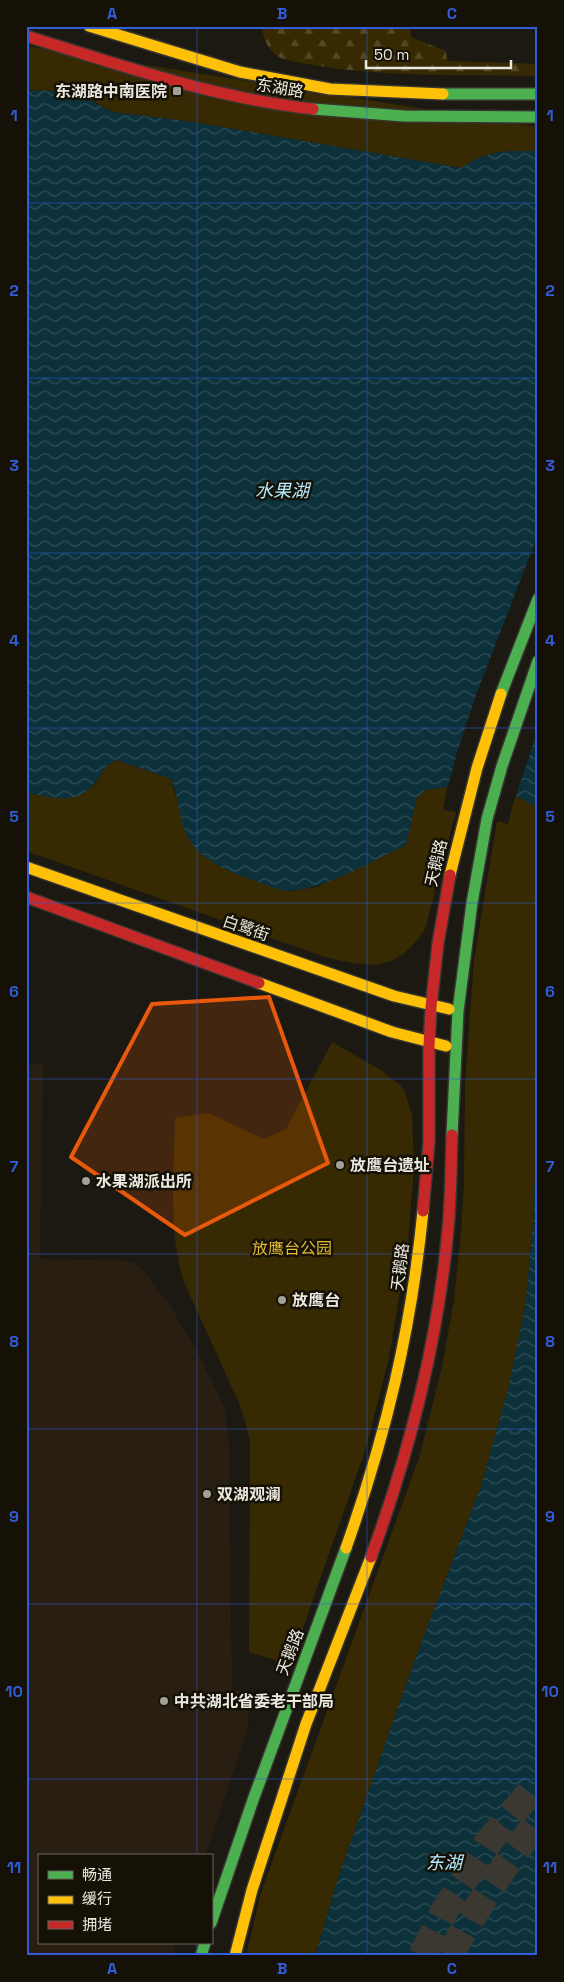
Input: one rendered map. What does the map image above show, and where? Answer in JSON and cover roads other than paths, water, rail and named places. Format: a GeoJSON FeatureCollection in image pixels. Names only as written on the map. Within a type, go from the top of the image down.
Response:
{"type":"FeatureCollection","features":[{"type":"Feature","properties":{"kind":"main road","name":"东湖路"},"geometry":{"type":"LineString","coordinates":[[89,26],[240,72],[330,88],[451,95],[538,94]]}},
{"type":"Feature","properties":{"kind":"main road","name":"东湖路"},"geometry":{"type":"LineString","coordinates":[[26,36],[189,85],[271,104],[335,112],[386,115],[538,117]]}},
{"type":"Feature","properties":{"kind":"main road","name":"天鹅路"},"geometry":{"type":"LineString","coordinates":[[212,1920],[292,1694],[346,1549],[381,1443],[392,1402],[411,1308],[422,1225],[428,1153],[429,1043],[444,902],[464,814],[497,704],[538,599]]}},
{"type":"Feature","properties":{"kind":"main road"},"geometry":{"type":"LineString","coordinates":[[234,1956],[252,1890],[306,1724],[372,1554],[417,1413],[437,1313],[448,1229],[458,1011],[466,942],[487,819],[502,766],[538,661]]}},
{"type":"Feature","properties":{"kind":"main road","name":"白鹭街"},"geometry":{"type":"LineString","coordinates":[[26,867],[394,996],[458,1011]]}},
{"type":"Feature","properties":{"kind":"main road"},"geometry":{"type":"LineString","coordinates":[[26,896],[390,1031],[429,1043],[456,1048]]}},
{"type":"Feature","properties":{"kind":"main road"},"geometry":{"type":"LineString","coordinates":[[201,1956],[205,1944]]}},
{"type":"Feature","properties":{"kind":"water","name":"水果湖"},"geometry":{"type":"Polygon","coordinates":[[[26,90],[54,91],[82,96],[113,112],[193,122],[461,168],[480,158],[498,153],[538,151],[538,807],[515,796],[448,787],[426,790],[417,797],[406,845],[327,882],[295,890],[282,890],[225,869],[212,862],[195,847],[183,826],[171,779],[116,760],[105,769],[90,788],[76,796],[60,798],[26,792],[26,90]]]}},
{"type":"Feature","properties":{"kind":"water","name":"东湖"},"geometry":{"type":"Polygon","coordinates":[[[538,1102],[538,1956],[315,1956],[338,1878],[414,1662],[481,1486],[508,1389],[525,1308],[533,1224],[538,1102]]]}},
{"type":"Feature","properties":{"kind":"tunnel"},"geometry":{"type":"LineString","coordinates":[[422,1956],[445,1910],[490,1840],[538,1783]]}},
{"type":"Feature","properties":{"kind":"tunnel"},"geometry":{"type":"LineString","coordinates":[[449,1956],[491,1887],[538,1822]]}},
{"type":"Feature","properties":{"kind":"place","name":"东湖路中南医院"},"geometry":{"type":"Point","coordinates":[177,91]}},
{"type":"Feature","properties":{"kind":"place","name":"放鹰台遗址"},"geometry":{"type":"Point","coordinates":[340,1165]}},
{"type":"Feature","properties":{"kind":"place","name":"水果湖派出所"},"geometry":{"type":"Point","coordinates":[86,1181]}},
{"type":"Feature","properties":{"kind":"place","name":"放鹰台"},"geometry":{"type":"Point","coordinates":[282,1300]}},
{"type":"Feature","properties":{"kind":"place","name":"双湖观澜"},"geometry":{"type":"Point","coordinates":[207,1494]}},
{"type":"Feature","properties":{"kind":"place","name":"中共湖北省委老干部局"},"geometry":{"type":"Point","coordinates":[164,1701]}},
{"type":"Feature","properties":{"kind":"park label","name":"放鹰台公园"},"geometry":{"type":"Point","coordinates":[292,1248]}}]}
